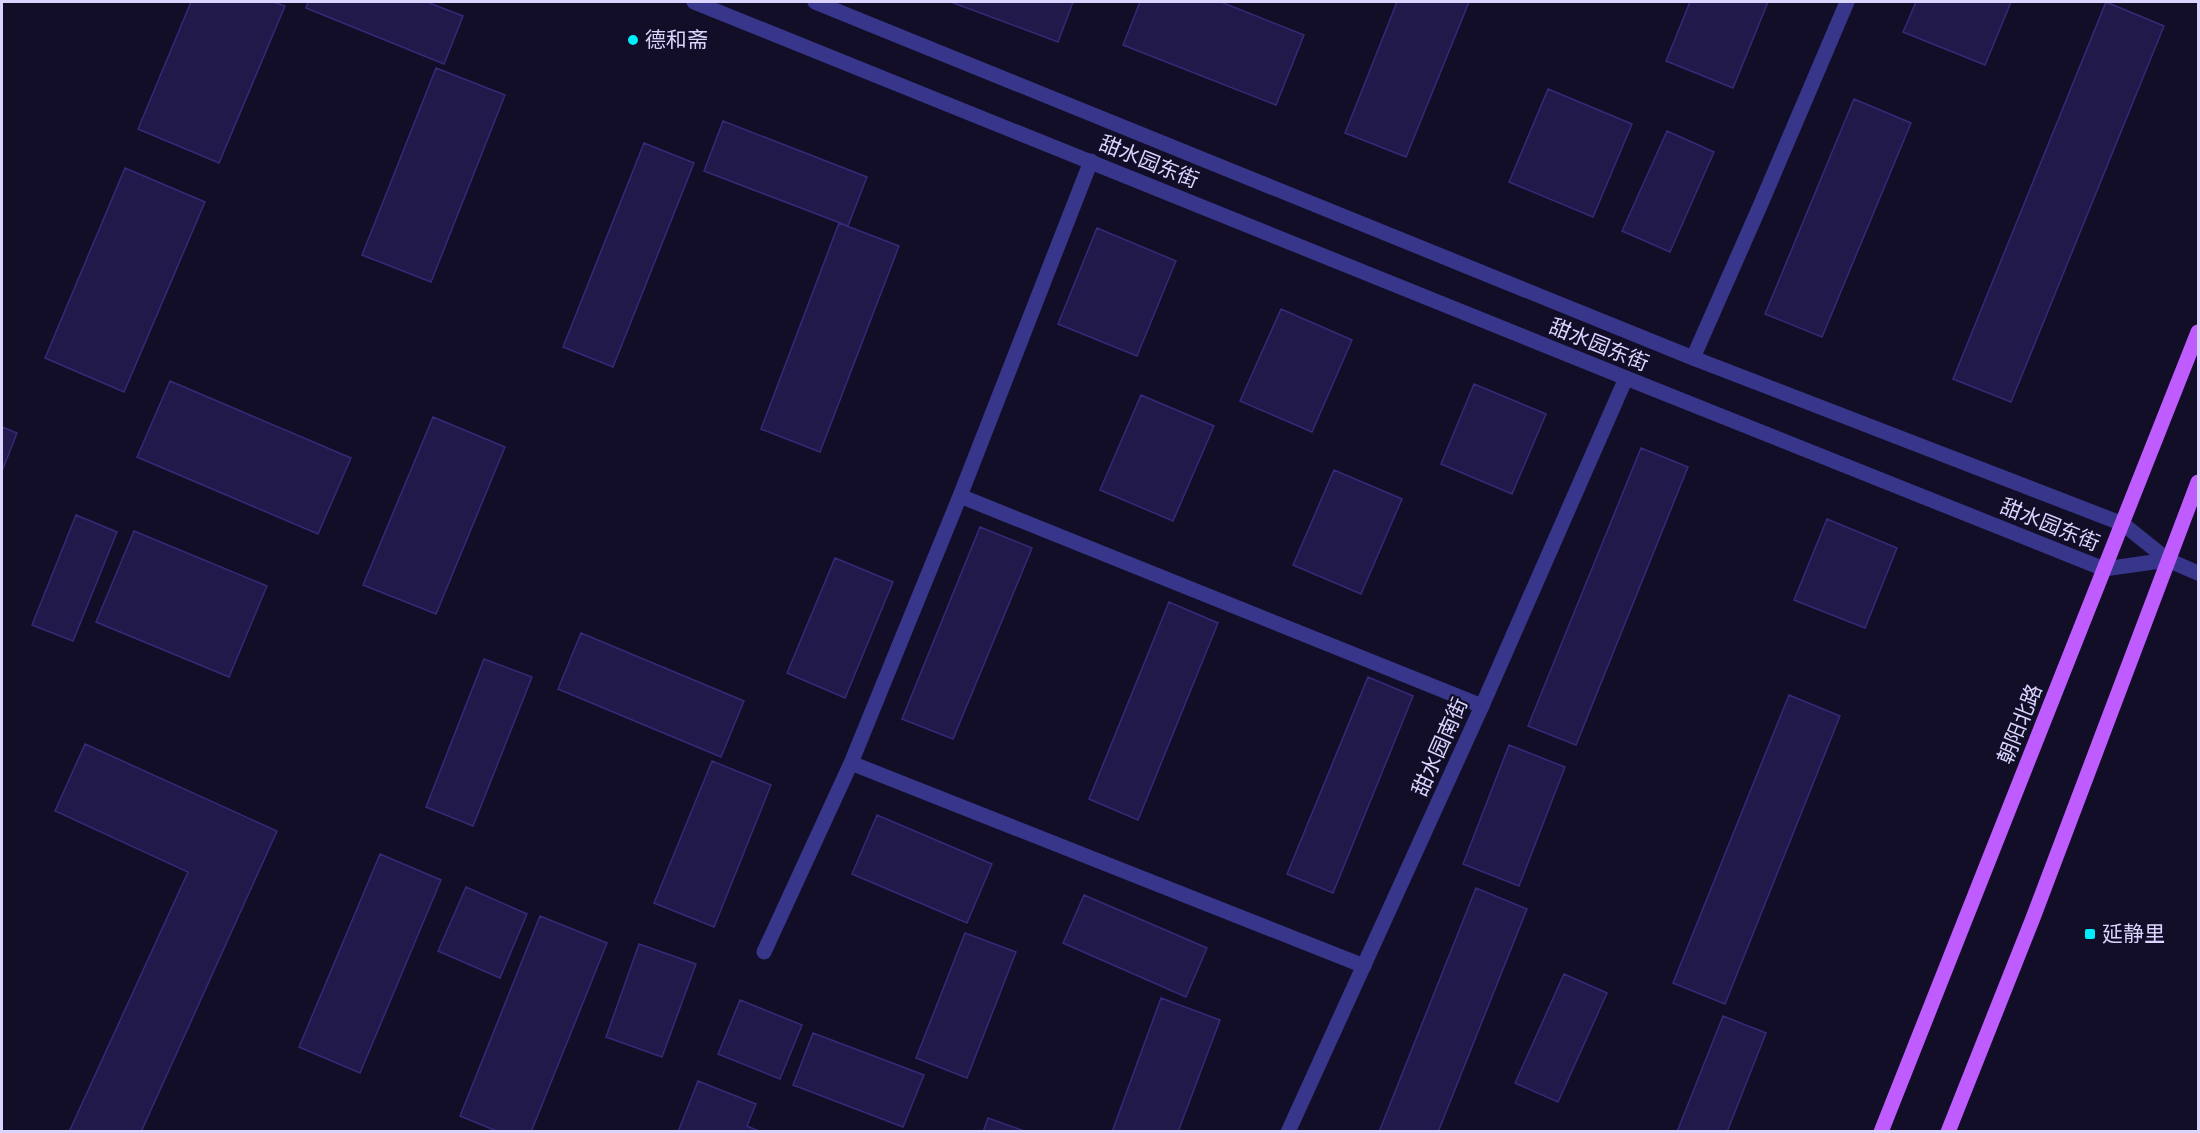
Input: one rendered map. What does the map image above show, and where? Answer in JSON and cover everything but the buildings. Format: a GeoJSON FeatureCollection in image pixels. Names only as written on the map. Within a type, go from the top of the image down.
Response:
{"type":"FeatureCollection","features":[{"type":"Feature","properties":{"kind":"main road","name":"朝阳北路"},"geometry":{"type":"LineString","coordinates":[[1881,1131],[2199,332]]}},
{"type":"Feature","properties":{"kind":"main road"},"geometry":{"type":"LineString","coordinates":[[1948,1131],[2033,918],[2199,482]]}},
{"type":"Feature","properties":{"kind":"street","name":"甜水园东街"},"geometry":{"type":"LineString","coordinates":[[694,2],[2104,569],[2168,560]]}},
{"type":"Feature","properties":{"kind":"street","name":"甜水园东街"},"geometry":{"type":"LineString","coordinates":[[815,2],[1693,358],[2122,524],[2168,560]]}},
{"type":"Feature","properties":{"kind":"street"},"geometry":{"type":"LineString","coordinates":[[1693,358],[1761,207],[1847,2]]}},
{"type":"Feature","properties":{"kind":"street"},"geometry":{"type":"LineString","coordinates":[[764,952],[851,763],[960,496],[1091,161]]}},
{"type":"Feature","properties":{"kind":"street","name":"甜水园南街"},"geometry":{"type":"LineString","coordinates":[[1288,1131],[1482,706],[1626,378]]}},
{"type":"Feature","properties":{"kind":"street"},"geometry":{"type":"LineString","coordinates":[[960,496],[1482,706]]}},
{"type":"Feature","properties":{"kind":"street"},"geometry":{"type":"LineString","coordinates":[[2168,560],[2199,573]]}},
{"type":"Feature","properties":{"kind":"street"},"geometry":{"type":"LineString","coordinates":[[851,763],[1364,966]]}},
{"type":"Feature","properties":{"kind":"place","name":"德和斋"},"geometry":{"type":"Point","coordinates":[633,40]}},
{"type":"Feature","properties":{"kind":"place","name":"延静里"},"geometry":{"type":"Point","coordinates":[2090,934]}}]}
